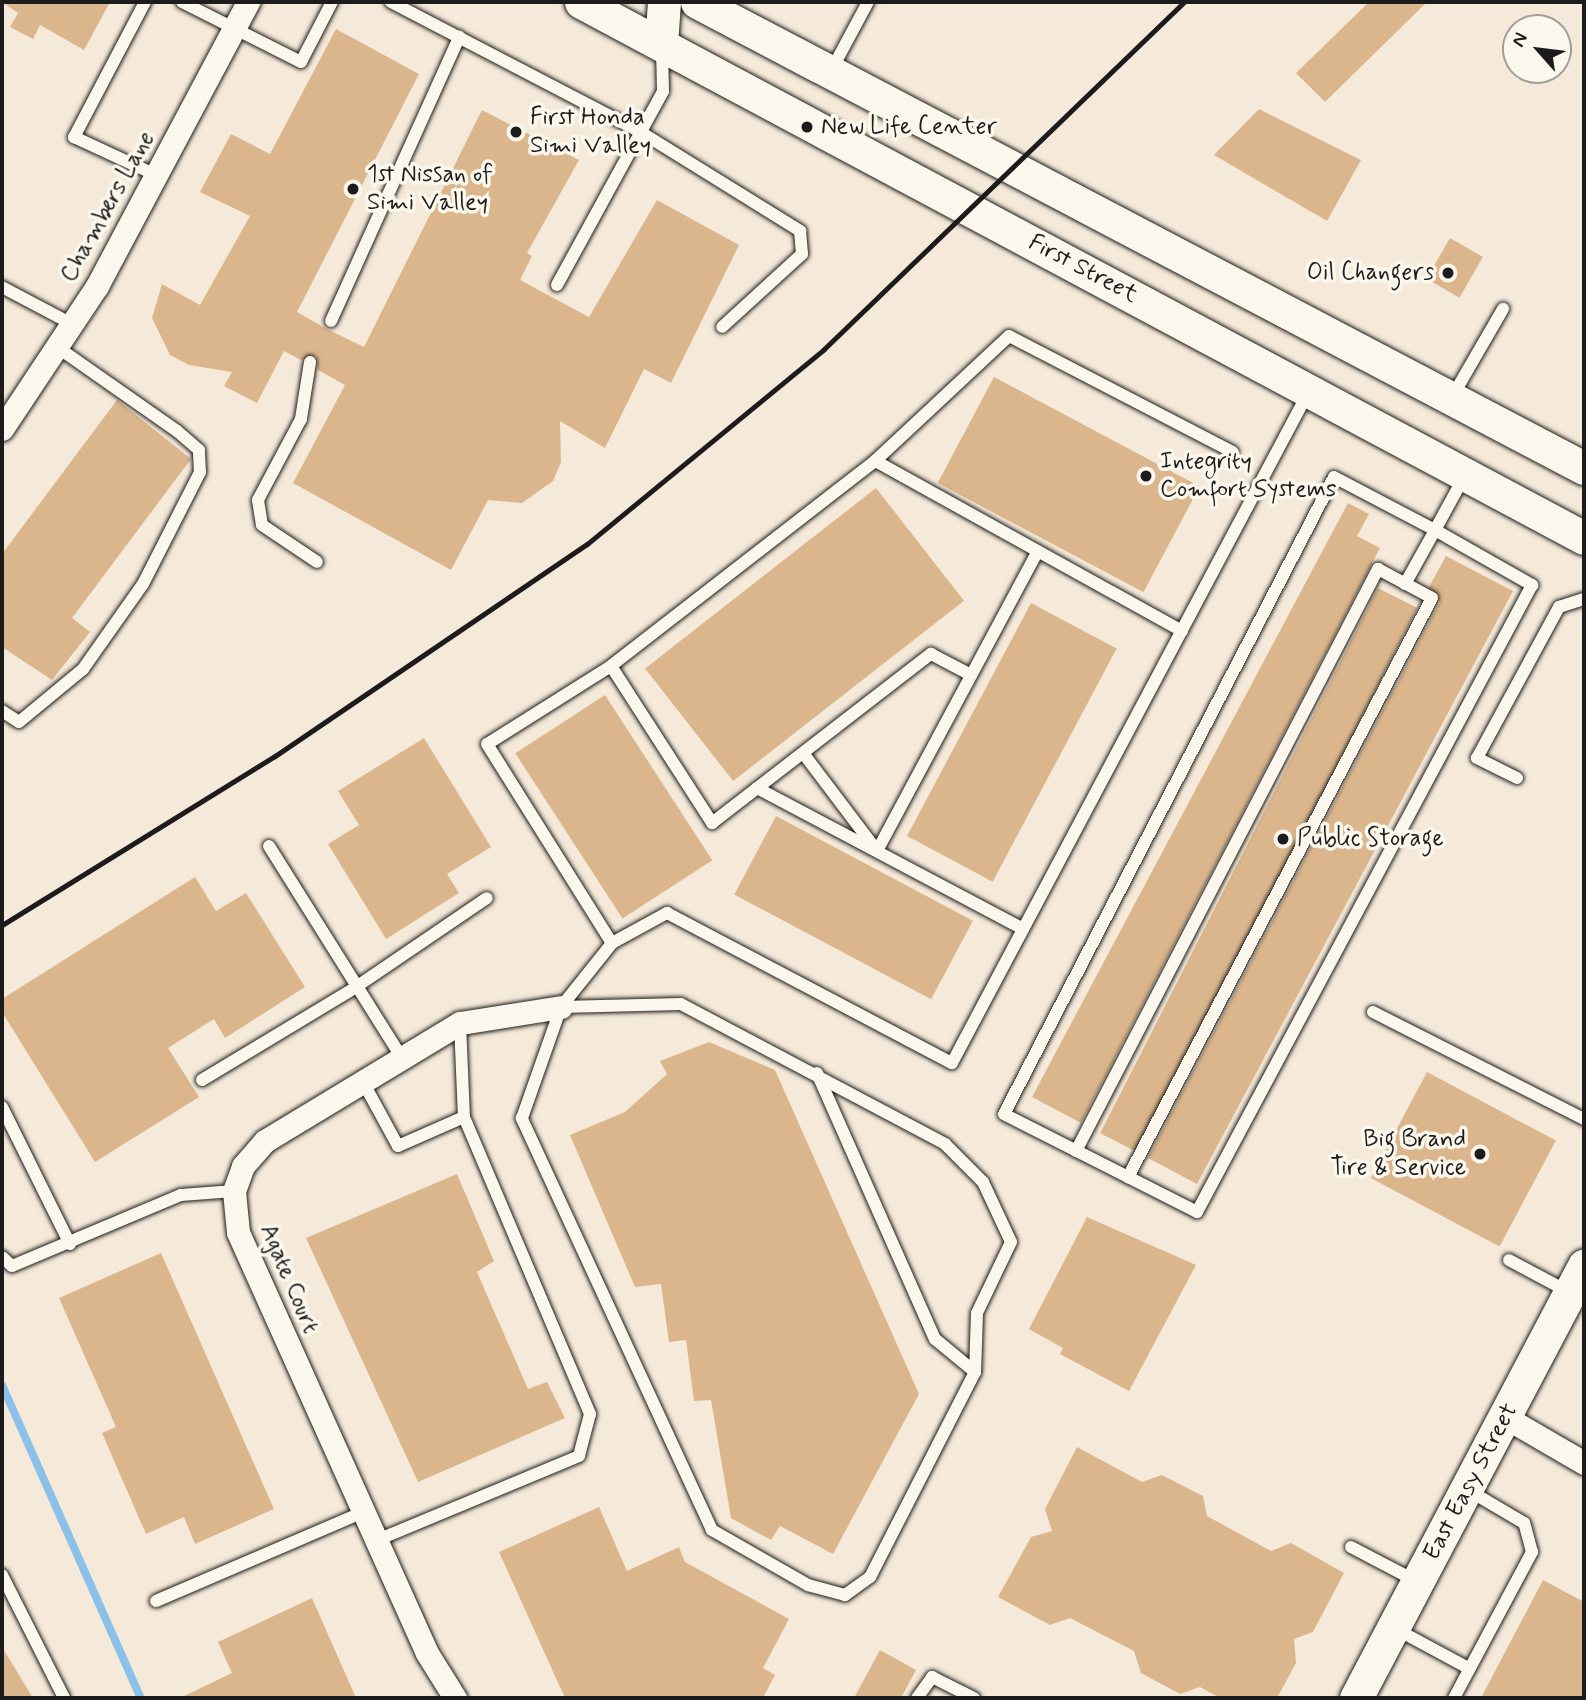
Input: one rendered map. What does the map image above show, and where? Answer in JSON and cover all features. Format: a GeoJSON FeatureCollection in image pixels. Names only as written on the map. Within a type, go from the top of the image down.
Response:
{"type":"FeatureCollection","features":[{"type":"Feature","properties":{"kind":"main road","name":"First Street"},"geometry":{"type":"LineString","coordinates":[[581,2],[1584,538]]}},
{"type":"Feature","properties":{"kind":"main road"},"geometry":{"type":"LineString","coordinates":[[661,44],[664,2]]}},
{"type":"Feature","properties":{"kind":"main road"},"geometry":{"type":"LineString","coordinates":[[697,2],[1584,468]]}},
{"type":"Feature","properties":{"kind":"main road","name":"East Easy Street"},"geometry":{"type":"LineString","coordinates":[[1356,1698],[1577,1279]]}},
{"type":"Feature","properties":{"kind":"street","name":"Chambers Lane"},"geometry":{"type":"LineString","coordinates":[[2,429],[72,324],[156,176],[248,2]]}},
{"type":"Feature","properties":{"kind":"street"},"geometry":{"type":"LineString","coordinates":[[234,1191],[243,1166],[265,1141],[460,1023],[561,1007]]}},
{"type":"Feature","properties":{"kind":"street","name":"Agate Court"},"geometry":{"type":"LineString","coordinates":[[234,1191],[238,1233],[427,1653],[455,1698]]}},
{"type":"Feature","properties":{"kind":"street"},"geometry":{"type":"LineString","coordinates":[[1505,1417],[1584,1463]]}},
{"type":"Feature","properties":{"kind":"lane"},"geometry":{"type":"LineString","coordinates":[[145,2],[74,136],[156,176]]}},
{"type":"Feature","properties":{"kind":"lane"},"geometry":{"type":"LineString","coordinates":[[182,2],[301,62],[332,2]]}},
{"type":"Feature","properties":{"kind":"lane"},"geometry":{"type":"LineString","coordinates":[[391,2],[639,131],[800,231],[802,254],[722,327]]}},
{"type":"Feature","properties":{"kind":"lane"},"geometry":{"type":"LineString","coordinates":[[830,72],[868,2]]}},
{"type":"Feature","properties":{"kind":"lane"},"geometry":{"type":"LineString","coordinates":[[331,321],[459,37]]}},
{"type":"Feature","properties":{"kind":"lane"},"geometry":{"type":"LineString","coordinates":[[557,285],[639,131],[663,92],[661,44]]}},
{"type":"Feature","properties":{"kind":"lane"},"geometry":{"type":"LineString","coordinates":[[2,288],[72,324]]}},
{"type":"Feature","properties":{"kind":"lane"},"geometry":{"type":"LineString","coordinates":[[1452,398],[1503,309]]}},
{"type":"Feature","properties":{"kind":"lane"},"geometry":{"type":"LineString","coordinates":[[612,943],[486,744],[611,666],[875,461],[1009,335],[1233,452]]}},
{"type":"Feature","properties":{"kind":"lane"},"geometry":{"type":"LineString","coordinates":[[2,711],[19,722],[83,669],[144,584],[200,472],[199,450],[177,430],[57,347]]}},
{"type":"Feature","properties":{"kind":"lane"},"geometry":{"type":"LineString","coordinates":[[310,362],[301,419],[258,500],[262,525],[317,562]]}},
{"type":"Feature","properties":{"kind":"lane"},"geometry":{"type":"LineString","coordinates":[[561,1007],[681,1004],[817,1073],[945,1144],[984,1182],[1011,1242],[976,1313],[975,1372],[870,1577],[845,1595],[808,1585],[712,1530],[522,1118],[561,1007],[612,943],[667,913],[952,1063],[1310,390]]}},
{"type":"Feature","properties":{"kind":"lane"},"geometry":{"type":"LineString","coordinates":[[875,461],[1182,631]]}},
{"type":"Feature","properties":{"kind":"lane"},"geometry":{"type":"LineString","coordinates":[[1405,584],[1466,474]]}},
{"type":"Feature","properties":{"kind":"lane"},"geometry":{"type":"LineString","coordinates":[[1334,477],[1434,530],[1532,585],[1197,1212],[1004,1114],[1334,477]]}},
{"type":"Feature","properties":{"kind":"lane"},"geometry":{"type":"LineString","coordinates":[[877,851],[1037,552]]}},
{"type":"Feature","properties":{"kind":"lane"},"geometry":{"type":"LineString","coordinates":[[1076,1151],[1378,569],[1432,598],[1128,1177]]}},
{"type":"Feature","properties":{"kind":"lane"},"geometry":{"type":"LineString","coordinates":[[1517,778],[1477,758],[1559,607],[1584,599]]}},
{"type":"Feature","properties":{"kind":"lane"},"geometry":{"type":"LineString","coordinates":[[611,666],[712,823],[931,654],[971,675]]}},
{"type":"Feature","properties":{"kind":"lane"},"geometry":{"type":"LineString","coordinates":[[803,753],[877,851]]}},
{"type":"Feature","properties":{"kind":"lane"},"geometry":{"type":"LineString","coordinates":[[757,788],[1023,929]]}},
{"type":"Feature","properties":{"kind":"lane"},"geometry":{"type":"LineString","coordinates":[[270,846],[402,1058]]}},
{"type":"Feature","properties":{"kind":"lane"},"geometry":{"type":"LineString","coordinates":[[202,1080],[356,987],[488,898]]}},
{"type":"Feature","properties":{"kind":"lane"},"geometry":{"type":"LineString","coordinates":[[1373,1012],[1584,1119]]}},
{"type":"Feature","properties":{"kind":"lane"},"geometry":{"type":"LineString","coordinates":[[377,1540],[579,1456],[590,1414],[464,1117],[460,1023]]}},
{"type":"Feature","properties":{"kind":"lane"},"geometry":{"type":"LineString","coordinates":[[817,1073],[935,1339],[975,1372]]}},
{"type":"Feature","properties":{"kind":"lane"},"geometry":{"type":"LineString","coordinates":[[363,1082],[398,1146],[464,1117]]}},
{"type":"Feature","properties":{"kind":"lane"},"geometry":{"type":"LineString","coordinates":[[2,1107],[70,1244]]}},
{"type":"Feature","properties":{"kind":"lane"},"geometry":{"type":"LineString","coordinates":[[2,1257],[12,1266],[70,1244],[181,1195],[234,1191]]}},
{"type":"Feature","properties":{"kind":"lane"},"geometry":{"type":"LineString","coordinates":[[1509,1260],[1577,1279]]}},
{"type":"Feature","properties":{"kind":"lane"},"geometry":{"type":"LineString","coordinates":[[1454,1698],[1532,1552],[1524,1523],[1467,1489]]}},
{"type":"Feature","properties":{"kind":"lane"},"geometry":{"type":"LineString","coordinates":[[156,1601],[364,1512]]}},
{"type":"Feature","properties":{"kind":"lane"},"geometry":{"type":"LineString","coordinates":[[1351,1547],[1418,1582]]}},
{"type":"Feature","properties":{"kind":"lane"},"geometry":{"type":"LineString","coordinates":[[2,1575],[64,1698]]}},
{"type":"Feature","properties":{"kind":"lane"},"geometry":{"type":"LineString","coordinates":[[1394,1628],[1470,1669]]}},
{"type":"Feature","properties":{"kind":"lane"},"geometry":{"type":"LineString","coordinates":[[917,1698],[932,1676],[974,1698]]}},
{"type":"Feature","properties":{"kind":"building"},"geometry":{"type":"Polygon","coordinates":[[[2,2],[110,2],[84,50],[40,25],[33,39],[10,27],[18,13],[2,2]]]}},
{"type":"Feature","properties":{"kind":"building"},"geometry":{"type":"Polygon","coordinates":[[[1369,2],[1427,2],[1325,102],[1296,73],[1369,2]]]}},
{"type":"Feature","properties":{"kind":"building"},"geometry":{"type":"Polygon","coordinates":[[[336,29],[419,74],[297,312],[327,329],[364,347],[482,110],[579,160],[527,253],[532,256],[520,280],[589,317],[657,200],[739,245],[671,383],[644,369],[605,448],[560,421],[561,462],[553,481],[522,503],[488,500],[451,570],[293,483],[345,385],[318,370],[316,356],[301,360],[284,351],[257,403],[224,386],[232,372],[189,365],[170,355],[152,318],[162,284],[200,305],[250,216],[200,192],[231,134],[270,154],[336,29]]]}},
{"type":"Feature","properties":{"kind":"building"},"geometry":{"type":"Polygon","coordinates":[[[1259,109],[1361,160],[1327,221],[1214,155],[1259,109]]]}},
{"type":"Feature","properties":{"kind":"building"},"geometry":{"type":"Polygon","coordinates":[[[1450,238],[1483,257],[1459,298],[1426,279],[1450,238]]]}},
{"type":"Feature","properties":{"kind":"building"},"geometry":{"type":"Polygon","coordinates":[[[994,377],[1200,486],[1143,592],[938,483],[994,377]]]}},
{"type":"Feature","properties":{"kind":"building"},"geometry":{"type":"Polygon","coordinates":[[[117,400],[191,459],[72,618],[90,632],[52,680],[2,647],[2,554],[117,400]]]}},
{"type":"Feature","properties":{"kind":"building"},"geometry":{"type":"Polygon","coordinates":[[[876,488],[964,601],[733,781],[645,668],[876,488]]]}},
{"type":"Feature","properties":{"kind":"building"},"geometry":{"type":"Polygon","coordinates":[[[1348,503],[1369,514],[1357,536],[1380,548],[1081,1123],[1032,1097],[1348,503]]]}},
{"type":"Feature","properties":{"kind":"building"},"geometry":{"type":"Polygon","coordinates":[[[1446,556],[1513,591],[1197,1184],[1148,1158],[1440,602],[1429,587],[1446,556]]]}},
{"type":"Feature","properties":{"kind":"building"},"geometry":{"type":"Polygon","coordinates":[[[1378,588],[1417,608],[1139,1153],[1100,1133],[1378,588]]]}},
{"type":"Feature","properties":{"kind":"building"},"geometry":{"type":"Polygon","coordinates":[[[1031,603],[1117,649],[993,882],[907,836],[1031,603]]]}},
{"type":"Feature","properties":{"kind":"building"},"geometry":{"type":"Polygon","coordinates":[[[605,695],[712,860],[623,918],[515,753],[605,695]]]}},
{"type":"Feature","properties":{"kind":"building"},"geometry":{"type":"Polygon","coordinates":[[[424,738],[491,847],[447,874],[459,893],[386,939],[328,844],[359,825],[338,791],[424,738]]]}},
{"type":"Feature","properties":{"kind":"building"},"geometry":{"type":"Polygon","coordinates":[[[776,816],[973,921],[931,999],[734,895],[776,816]]]}},
{"type":"Feature","properties":{"kind":"building"},"geometry":{"type":"Polygon","coordinates":[[[195,877],[216,911],[246,893],[305,987],[225,1038],[214,1019],[168,1048],[199,1097],[95,1162],[2,1012],[2,999],[195,877]]]}},
{"type":"Feature","properties":{"kind":"building"},"geometry":{"type":"Polygon","coordinates":[[[709,1042],[775,1070],[919,1394],[833,1554],[780,1526],[771,1540],[731,1518],[711,1400],[694,1401],[686,1340],[669,1342],[661,1284],[635,1287],[570,1135],[625,1112],[667,1074],[660,1061],[709,1042]]]}},
{"type":"Feature","properties":{"kind":"building"},"geometry":{"type":"Polygon","coordinates":[[[1427,1072],[1556,1141],[1500,1246],[1371,1178],[1427,1072]]]}},
{"type":"Feature","properties":{"kind":"building"},"geometry":{"type":"Polygon","coordinates":[[[457,1174],[494,1261],[477,1272],[528,1389],[547,1382],[565,1418],[418,1482],[306,1238],[457,1174]]]}},
{"type":"Feature","properties":{"kind":"building"},"geometry":{"type":"Polygon","coordinates":[[[1087,1217],[1196,1265],[1129,1391],[1060,1354],[1063,1348],[1029,1329],[1087,1217]]]}},
{"type":"Feature","properties":{"kind":"building"},"geometry":{"type":"Polygon","coordinates":[[[161,1253],[274,1509],[195,1544],[184,1517],[146,1534],[102,1433],[116,1427],[59,1298],[161,1253]]]}},
{"type":"Feature","properties":{"kind":"building"},"geometry":{"type":"Polygon","coordinates":[[[1077,1447],[1142,1482],[1162,1475],[1203,1496],[1207,1516],[1271,1551],[1291,1543],[1344,1573],[1313,1632],[1294,1639],[1296,1663],[1277,1698],[1220,1698],[1200,1687],[1180,1694],[1141,1673],[1134,1651],[1070,1618],[1050,1625],[998,1597],[1031,1537],[1052,1531],[1045,1509],[1077,1447]]]}},
{"type":"Feature","properties":{"kind":"building"},"geometry":{"type":"Polygon","coordinates":[[[599,1507],[627,1571],[679,1547],[685,1562],[789,1619],[763,1668],[775,1675],[763,1698],[565,1698],[499,1552],[599,1507]]]}},
{"type":"Feature","properties":{"kind":"building"},"geometry":{"type":"Polygon","coordinates":[[[1543,1580],[1584,1602],[1584,1698],[1481,1698],[1543,1580]]]}},
{"type":"Feature","properties":{"kind":"building"},"geometry":{"type":"Polygon","coordinates":[[[312,1598],[356,1698],[180,1698],[232,1673],[218,1642],[312,1598]]]}},
{"type":"Feature","properties":{"kind":"building"},"geometry":{"type":"Polygon","coordinates":[[[2,1647],[33,1698],[2,1698],[2,1647]]]}},
{"type":"Feature","properties":{"kind":"building"},"geometry":{"type":"Polygon","coordinates":[[[880,1650],[916,1670],[901,1698],[854,1698],[880,1650]]]}},
{"type":"Feature","properties":{"kind":"waterway"},"geometry":{"type":"LineString","coordinates":[[2,1385],[141,1698]]}},
{"type":"Feature","properties":{"kind":"railway"},"geometry":{"type":"LineString","coordinates":[[2,925],[275,756],[587,544],[823,350],[1184,2]]}},
{"type":"Feature","properties":{"kind":"place","name":"New Life Center"},"geometry":{"type":"Point","coordinates":[807,127]}},
{"type":"Feature","properties":{"kind":"place","name":"First Honda Simi Valley"},"geometry":{"type":"Point","coordinates":[516,132]}},
{"type":"Feature","properties":{"kind":"place","name":"1st Nissan of Simi Valley"},"geometry":{"type":"Point","coordinates":[353,189]}},
{"type":"Feature","properties":{"kind":"place","name":"Oil Changers"},"geometry":{"type":"Point","coordinates":[1448,273]}},
{"type":"Feature","properties":{"kind":"place","name":"Integrity Comfort Systems"},"geometry":{"type":"Point","coordinates":[1146,476]}},
{"type":"Feature","properties":{"kind":"place","name":"Public Storage"},"geometry":{"type":"Point","coordinates":[1283,839]}},
{"type":"Feature","properties":{"kind":"place","name":"Big Brand Tire & Service"},"geometry":{"type":"Point","coordinates":[1480,1154]}}]}
